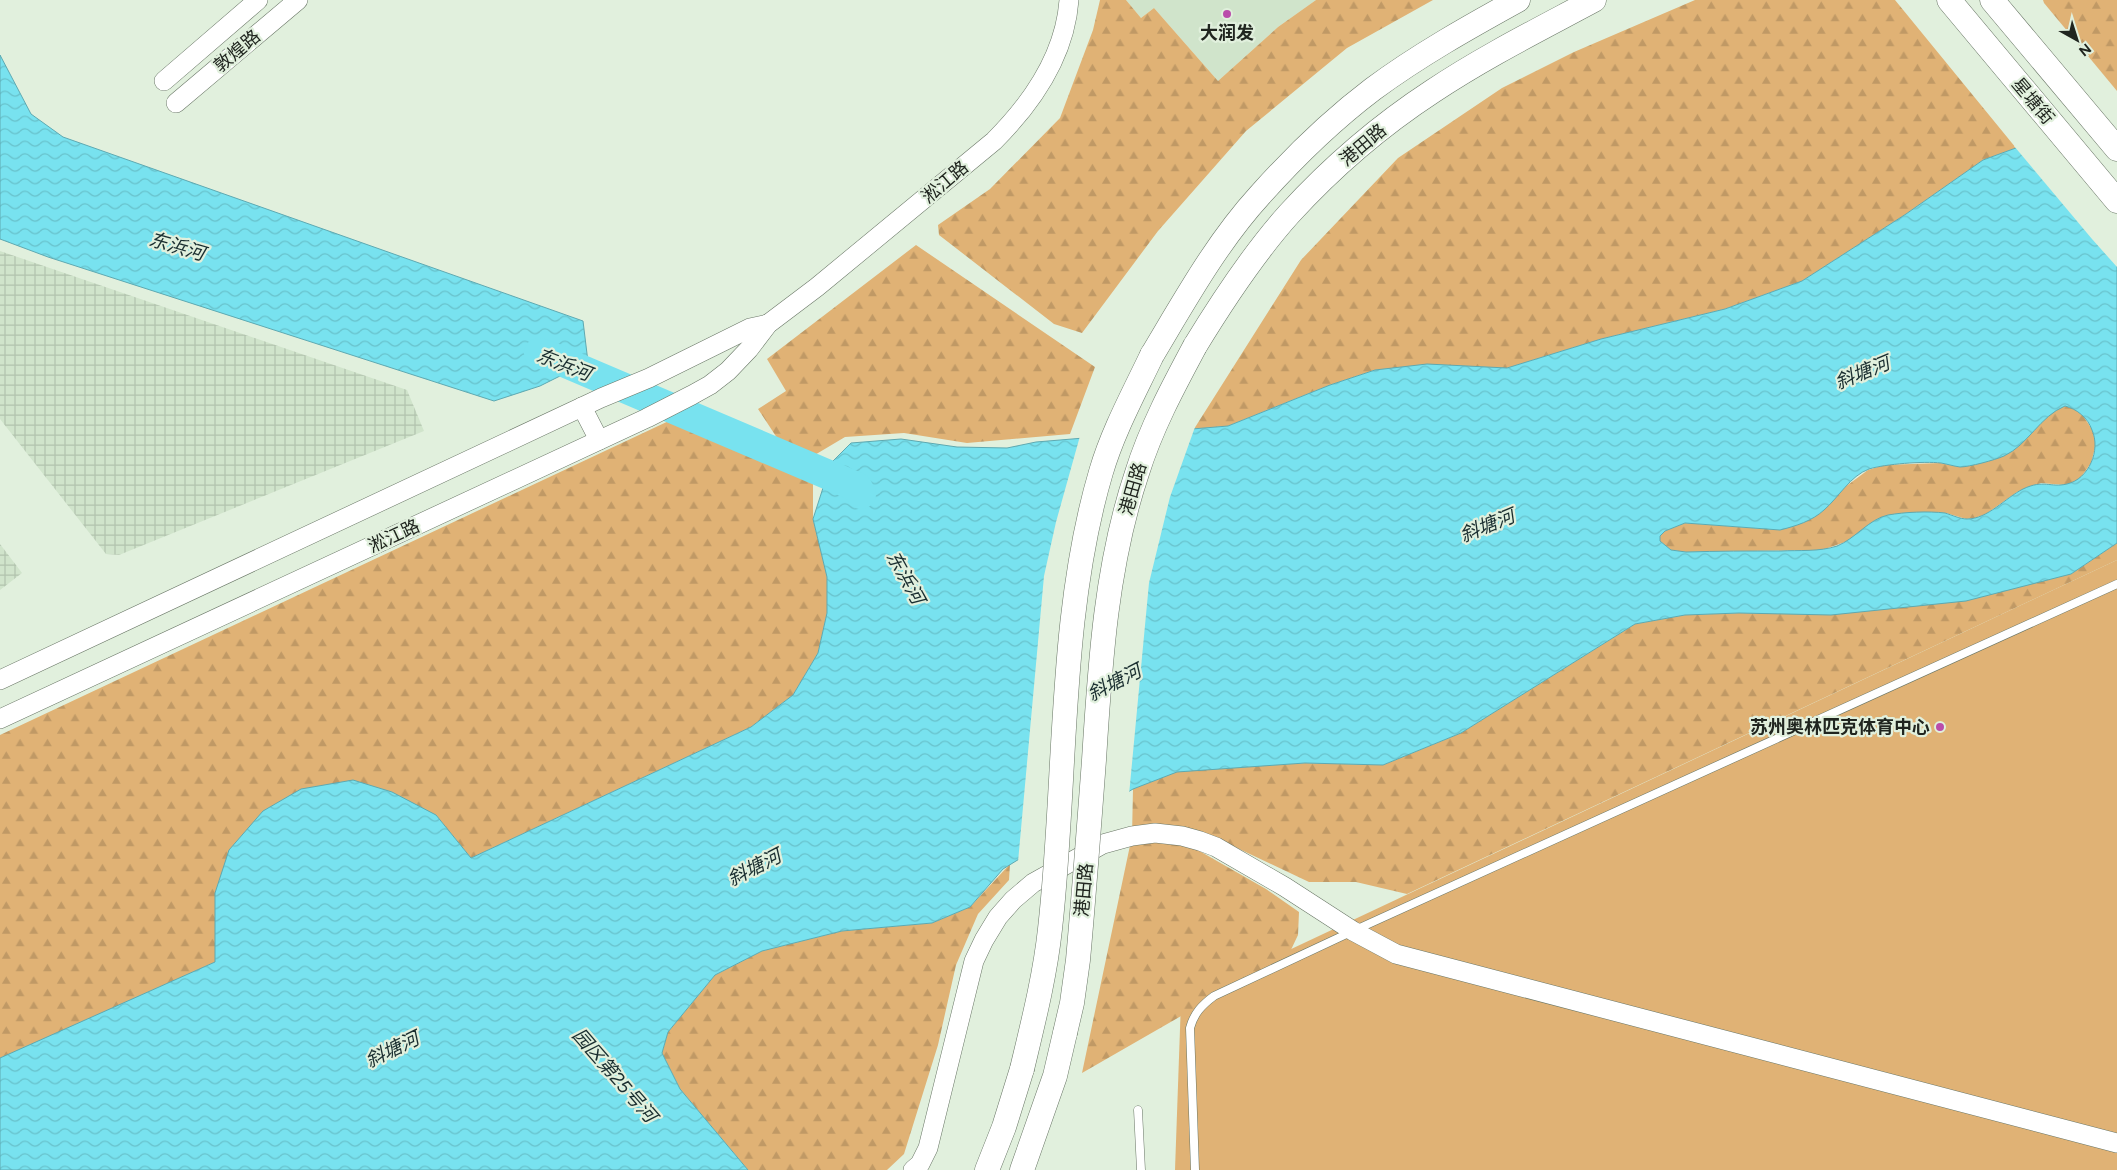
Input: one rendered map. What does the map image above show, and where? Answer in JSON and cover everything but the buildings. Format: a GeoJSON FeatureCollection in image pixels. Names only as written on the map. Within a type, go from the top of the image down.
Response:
{"type":"FeatureCollection","features":[{"type":"Feature","properties":{"kind":"main road","name":"港田路"},"geometry":{"type":"LineString","coordinates":[[987,1170],[1004,1127],[1022,1069],[1043,975],[1050,929],[1070,662],[1080,563],[1101,471],[1120,420],[1152,355],[1218,248],[1259,196],[1306,148],[1373,89],[1423,55],[1518,0]]}},
{"type":"Feature","properties":{"kind":"main road","name":"港田路"},"geometry":{"type":"LineString","coordinates":[[1022,1170],[1055,1076],[1072,1003],[1078,960],[1099,684],[1118,546],[1129,498],[1145,449],[1168,395],[1216,312],[1289,214],[1334,170],[1374,134],[1432,91],[1491,56],[1594,0]]}},
{"type":"Feature","properties":{"kind":"main road","name":"星塘街"},"geometry":{"type":"LineString","coordinates":[[1949,0],[2117,201]]}},
{"type":"Feature","properties":{"kind":"main road","name":"星塘街"},"geometry":{"type":"LineString","coordinates":[[1992,0],[2117,149]]}},
{"type":"Feature","properties":{"kind":"street","name":"敦煌路"},"geometry":{"type":"LineString","coordinates":[[164,80],[258,0]]}},
{"type":"Feature","properties":{"kind":"street","name":"敦煌路"},"geometry":{"type":"LineString","coordinates":[[176,102],[298,0]]}},
{"type":"Feature","properties":{"kind":"street","name":"淞江路"},"geometry":{"type":"LineString","coordinates":[[0,720],[692,396],[728,370],[749,349],[768,324],[817,287],[987,147],[1017,118],[1046,76],[1063,31],[1069,0]]}},
{"type":"Feature","properties":{"kind":"street"},"geometry":{"type":"LineString","coordinates":[[232,22],[248,42]]}},
{"type":"Feature","properties":{"kind":"street","name":"淞江路"},"geometry":{"type":"LineString","coordinates":[[0,680],[601,398],[649,378],[750,328],[768,324]]}},
{"type":"Feature","properties":{"kind":"street"},"geometry":{"type":"LineString","coordinates":[[582,407],[599,440]]}},
{"type":"Feature","properties":{"kind":"street"},"geometry":{"type":"LineString","coordinates":[[913,1170],[920,1164],[928,1148],[974,961],[998,917],[1033,883],[1103,844],[1132,836],[1155,834],[1182,836],[1216,847],[1285,887],[1353,931],[1396,954],[2117,1143]]}},
{"type":"Feature","properties":{"kind":"lane"},"geometry":{"type":"LineString","coordinates":[[1195,1170],[1190,1028],[1193,1017],[1202,1005],[1214,996],[2117,584]]}},
{"type":"Feature","properties":{"kind":"lane"},"geometry":{"type":"LineString","coordinates":[[1138,1110],[1141,1170]]}},
{"type":"Feature","properties":{"kind":"shaded area"},"geometry":{"type":"Polygon","coordinates":[[[1126,0],[1316,0],[1278,27],[1218,81],[1154,8],[1141,18],[1126,0]]]}},
{"type":"Feature","properties":{"kind":"shaded area"},"geometry":{"type":"Polygon","coordinates":[[[0,251],[407,390],[424,431],[119,555],[106,554],[0,419],[0,251]]]}},
{"type":"Feature","properties":{"kind":"shaded area"},"geometry":{"type":"Polygon","coordinates":[[[0,544],[22,573],[0,590],[0,544]]]}},
{"type":"Feature","properties":{"kind":"green space"},"geometry":{"type":"Polygon","coordinates":[[[1100,0],[1126,0],[1141,18],[1154,8],[1218,81],[1278,27],[1316,0],[1433,0],[1347,48],[1246,131],[1158,231],[1082,333],[1054,324],[939,235],[938,225],[990,189],[1060,118],[1093,30],[1100,0]]]}},
{"type":"Feature","properties":{"kind":"green space"},"geometry":{"type":"Polygon","coordinates":[[[1695,0],[1895,0],[2016,148],[1983,160],[1906,214],[1802,281],[1725,309],[1601,339],[1507,368],[1375,370],[1330,385],[1228,426],[1194,429],[1301,260],[1398,158],[1502,88],[1574,52],[1695,0]]]}},
{"type":"Feature","properties":{"kind":"green space"},"geometry":{"type":"Polygon","coordinates":[[[2043,0],[2117,0],[2117,91],[2044,3],[2043,0]]]}},
{"type":"Feature","properties":{"kind":"green space"},"geometry":{"type":"Polygon","coordinates":[[[916,245],[1095,367],[1070,434],[967,443],[904,433],[845,437],[813,456],[783,447],[758,409],[786,391],[767,359],[916,245]]]}},
{"type":"Feature","properties":{"kind":"green space"},"geometry":{"type":"Polygon","coordinates":[[[2065,406],[2075,409],[2083,416],[2092,429],[2096,444],[2091,463],[2079,480],[2065,485],[2041,483],[2017,492],[1986,514],[1975,518],[1966,519],[1946,513],[1877,520],[1848,541],[1822,550],[1686,552],[1671,550],[1660,541],[1660,536],[1665,531],[1685,523],[1780,530],[1811,519],[1824,510],[1845,487],[1868,470],[1884,465],[1940,463],[1960,467],[2014,450],[2054,410],[2065,406]]]}},
{"type":"Feature","properties":{"kind":"green space"},"geometry":{"type":"Polygon","coordinates":[[[673,419],[813,482],[813,519],[827,576],[827,613],[818,653],[793,695],[751,727],[471,858],[436,815],[215,893],[215,962],[0,1060],[0,735],[673,419]]]}},
{"type":"Feature","properties":{"kind":"green space"},"geometry":{"type":"Polygon","coordinates":[[[2117,543],[2117,560],[1407,894],[1356,882],[1309,882],[1235,847],[1144,837],[1189,845],[1266,889],[1299,912],[1298,935],[1289,954],[1082,1073],[1132,836],[1133,789],[1177,771],[1305,763],[1383,765],[1461,733],[1635,624],[1685,615],[1739,613],[2071,574],[2117,543]]]}},
{"type":"Feature","properties":{"kind":"green space","name":"苏州奥林匹克体育中心"},"geometry":{"type":"Polygon","coordinates":[[[2117,560],[2117,1170],[1175,1170],[1181,1001],[2117,560]]]}},
{"type":"Feature","properties":{"kind":"green space"},"geometry":{"type":"Polygon","coordinates":[[[1010,864],[1009,880],[978,914],[956,965],[938,1045],[904,1154],[887,1170],[748,1170],[680,1089],[662,1053],[668,1032],[715,975],[762,951],[842,931],[932,923],[970,907],[1010,864]]]}},
{"type":"Feature","properties":{"kind":"water"},"geometry":{"type":"Polygon","coordinates":[[[0,55],[31,114],[63,137],[583,321],[588,362],[540,386],[494,401],[48,257],[0,239],[0,55]]]}},
{"type":"Feature","properties":{"kind":"water"},"geometry":{"type":"Polygon","coordinates":[[[2117,111],[2117,543],[2071,574],[1966,601],[1831,615],[1739,613],[1685,615],[1635,624],[1461,733],[1383,765],[1305,763],[1177,772],[1133,789],[1003,869],[970,907],[932,923],[842,931],[762,951],[715,975],[668,1032],[662,1053],[680,1089],[748,1170],[0,1170],[0,1058],[215,962],[215,893],[229,850],[263,811],[301,789],[353,780],[392,792],[436,815],[471,858],[751,727],[793,695],[818,653],[827,613],[827,577],[813,519],[831,463],[851,443],[901,439],[957,447],[1007,448],[1036,442],[1228,426],[1330,385],[1375,370],[1427,364],[1507,368],[1601,339],[1725,309],[1802,281],[1906,214],[1983,160],[2117,111]],[[2065,406],[2048,416],[2020,445],[2004,456],[1976,465],[1960,467],[1925,462],[1894,464],[1862,472],[1819,514],[1792,527],[1780,530],[1685,523],[1665,531],[1660,536],[1660,541],[1671,550],[1686,552],[1816,550],[1844,543],[1868,525],[1888,515],[1931,512],[1945,513],[1964,519],[1982,516],[2023,489],[2042,484],[2067,484],[2075,481],[2087,470],[2094,455],[2094,438],[2085,418],[2065,406]]]}},
{"type":"Feature","properties":{"kind":"pier"},"geometry":{"type":"Polygon","coordinates":[[[2117,109],[2117,267],[2014,146],[2117,109]]]}},
{"type":"Feature","properties":{"kind":"pier"},"geometry":{"type":"Polygon","coordinates":[[[1195,427],[1170,497],[1149,583],[1129,795],[1018,862],[1044,576],[1056,522],[1080,436],[1195,427]]]}},
{"type":"Feature","properties":{"kind":"waterway","name":"东浜河"},"geometry":{"type":"LineString","coordinates":[[539,353],[857,487],[861,494]]}},
{"type":"Feature","properties":{"kind":"place","name":"大润发"},"geometry":{"type":"Point","coordinates":[1227,14]}},
{"type":"Feature","properties":{"kind":"place","name":"苏州奥林匹克体育中心"},"geometry":{"type":"Point","coordinates":[1940,727]}},
{"type":"Feature","properties":{"kind":"water label","name":"斜塘河"},"geometry":{"type":"Point","coordinates":[1862,372]}},
{"type":"Feature","properties":{"kind":"water label","name":"斜塘河"},"geometry":{"type":"Point","coordinates":[1487,525]}},
{"type":"Feature","properties":{"kind":"water label","name":"斜塘河"},"geometry":{"type":"Point","coordinates":[1114,682]}},
{"type":"Feature","properties":{"kind":"water label","name":"斜塘河"},"geometry":{"type":"Point","coordinates":[754,867]}},
{"type":"Feature","properties":{"kind":"water label","name":"斜塘河"},"geometry":{"type":"Point","coordinates":[392,1049]}},
{"type":"Feature","properties":{"kind":"water label","name":"园区第25号河"},"geometry":{"type":"Point","coordinates":[615,1075]}}]}
